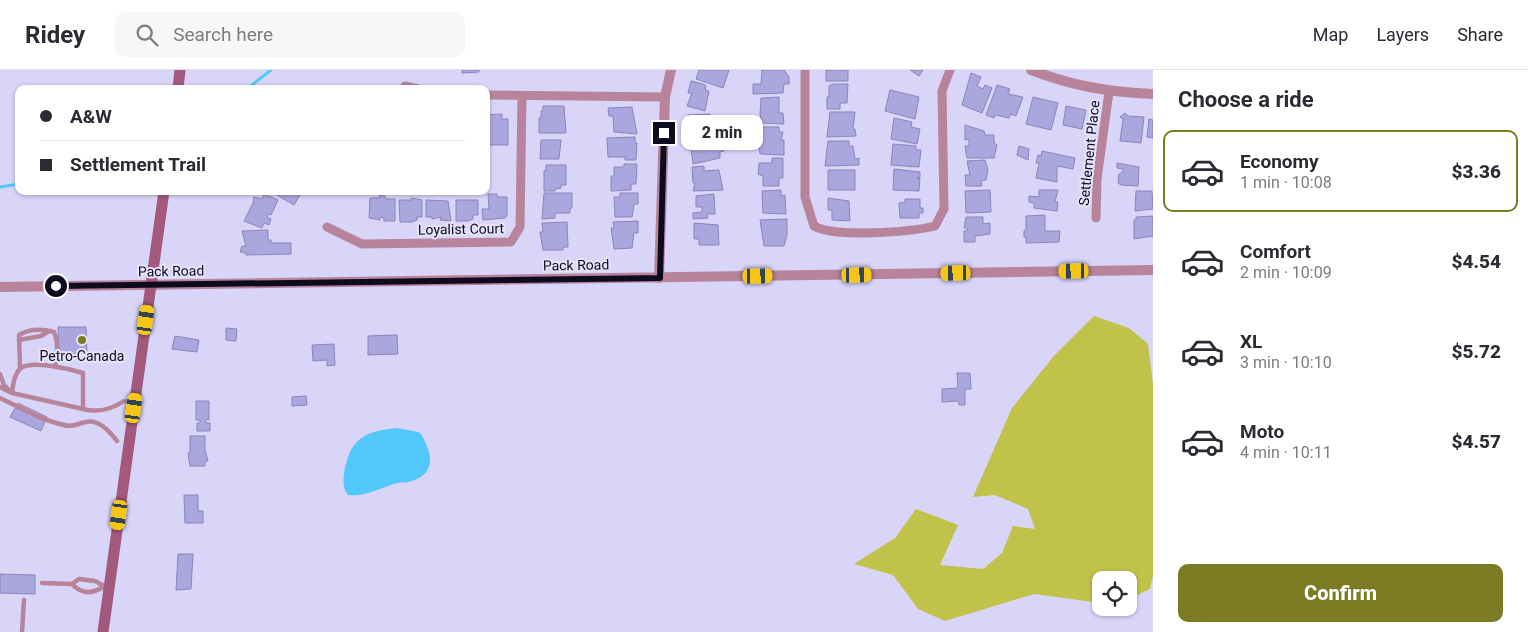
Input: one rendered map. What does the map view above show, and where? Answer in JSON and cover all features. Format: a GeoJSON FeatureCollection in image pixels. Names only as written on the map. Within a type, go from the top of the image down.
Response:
{"type":"FeatureCollection","features":[{"type":"Feature","properties":{"kind":"main road"},"geometry":{"type":"LineString","coordinates":[[178,85],[180,70]]}},
{"type":"Feature","properties":{"kind":"main road"},"geometry":{"type":"LineString","coordinates":[[103,632],[106,587],[163,195]]}},
{"type":"Feature","properties":{"kind":"street"},"geometry":{"type":"LineString","coordinates":[[660,278],[664,97],[671,70]]}},
{"type":"Feature","properties":{"kind":"street"},"geometry":{"type":"LineString","coordinates":[[805,70],[805,197],[814,226],[824,232],[919,230],[935,226],[944,209],[942,91],[950,70]]}},
{"type":"Feature","properties":{"kind":"street"},"geometry":{"type":"LineString","coordinates":[[1031,70],[1065,83],[1109,92],[1153,94]]}},
{"type":"Feature","properties":{"kind":"street","name":"Settlement Place"},"geometry":{"type":"LineString","coordinates":[[1096,218],[1097,179],[1109,92]]}},
{"type":"Feature","properties":{"kind":"street"},"geometry":{"type":"LineString","coordinates":[[490,95],[664,97]]}},
{"type":"Feature","properties":{"kind":"street","name":"Loyalist Court"},"geometry":{"type":"LineString","coordinates":[[327,227],[362,244],[511,242],[520,227],[522,96]]}},
{"type":"Feature","properties":{"kind":"street","name":"Pack Road"},"geometry":{"type":"LineString","coordinates":[[0,287],[1153,270]]}},
{"type":"Feature","properties":{"kind":"lane"},"geometry":{"type":"LineString","coordinates":[[20,369],[19,335],[25,331],[54,332],[58,355],[55,367]]}},
{"type":"Feature","properties":{"kind":"lane"},"geometry":{"type":"LineString","coordinates":[[12,393],[16,375],[20,369],[27,365],[55,367],[83,373],[83,409]]}},
{"type":"Feature","properties":{"kind":"lane"},"geometry":{"type":"LineString","coordinates":[[0,374],[4,385],[12,393]]}},
{"type":"Feature","properties":{"kind":"lane"},"geometry":{"type":"LineString","coordinates":[[0,387],[12,393],[90,411],[114,408],[124,401]]}},
{"type":"Feature","properties":{"kind":"lane"},"geometry":{"type":"LineString","coordinates":[[0,398],[49,421],[66,426],[88,421],[104,426],[117,441]]}},
{"type":"Feature","properties":{"kind":"lane"},"geometry":{"type":"LineString","coordinates":[[88,421],[86,416],[90,411]]}},
{"type":"Feature","properties":{"kind":"lane"},"geometry":{"type":"LineString","coordinates":[[42,583],[72,584],[79,580],[95,581],[106,587]]}},
{"type":"Feature","properties":{"kind":"lane"},"geometry":{"type":"LineString","coordinates":[[72,584],[78,590],[94,592],[106,587]]}},
{"type":"Feature","properties":{"kind":"lane"},"geometry":{"type":"LineString","coordinates":[[22,632],[24,600]]}},
{"type":"Feature","properties":{"kind":"shaded area"},"geometry":{"type":"Polygon","coordinates":[[[1094,316],[1129,328],[1148,344],[1153,385],[1153,575],[1150,589],[1137,595],[1137,571],[1092,571],[1092,602],[1034,594],[945,621],[918,609],[893,575],[854,564],[895,538],[916,509],[958,525],[940,565],[983,569],[1002,553],[1013,526],[1035,529],[1028,509],[995,495],[973,497],[1012,408],[1053,357],[1094,316]]]}},
{"type":"Feature","properties":{"kind":"water"},"geometry":{"type":"Polygon","coordinates":[[[397,428],[421,434],[430,455],[429,468],[426,473],[410,482],[397,483],[367,493],[348,495],[344,485],[344,473],[350,452],[355,445],[367,435],[385,429],[397,428]]]}},
{"type":"Feature","properties":{"kind":"building"},"geometry":{"type":"Polygon","coordinates":[[[462,70],[479,70],[479,72],[462,73],[462,70]]]}},
{"type":"Feature","properties":{"kind":"building"},"geometry":{"type":"Polygon","coordinates":[[[699,70],[729,70],[723,88],[696,79],[699,70]]]}},
{"type":"Feature","properties":{"kind":"building"},"geometry":{"type":"Polygon","coordinates":[[[762,70],[784,70],[789,77],[789,84],[784,84],[783,93],[753,94],[753,84],[761,84],[762,70]]]}},
{"type":"Feature","properties":{"kind":"building"},"geometry":{"type":"Polygon","coordinates":[[[826,70],[848,70],[848,81],[826,81],[826,70]]]}},
{"type":"Feature","properties":{"kind":"building"},"geometry":{"type":"Polygon","coordinates":[[[910,70],[923,70],[919,76],[910,70]]]}},
{"type":"Feature","properties":{"kind":"building"},"geometry":{"type":"Polygon","coordinates":[[[971,73],[981,77],[977,86],[983,89],[985,85],[992,88],[982,113],[962,105],[971,73]]]}},
{"type":"Feature","properties":{"kind":"building"},"geometry":{"type":"Polygon","coordinates":[[[691,81],[703,84],[706,86],[705,90],[709,91],[705,111],[687,106],[692,93],[688,93],[691,81]]]}},
{"type":"Feature","properties":{"kind":"building"},"geometry":{"type":"Polygon","coordinates":[[[833,84],[848,84],[847,103],[840,103],[840,109],[827,109],[829,86],[833,84]]]}},
{"type":"Feature","properties":{"kind":"building"},"geometry":{"type":"Polygon","coordinates":[[[997,85],[1010,89],[1008,94],[1023,97],[1016,116],[1011,114],[1009,118],[995,115],[994,118],[986,115],[997,85]]]}},
{"type":"Feature","properties":{"kind":"building"},"geometry":{"type":"Polygon","coordinates":[[[890,90],[919,97],[915,119],[885,111],[890,90]]]}},
{"type":"Feature","properties":{"kind":"building"},"geometry":{"type":"Polygon","coordinates":[[[779,97],[779,113],[783,113],[784,124],[762,123],[760,114],[761,98],[779,97]]]}},
{"type":"Feature","properties":{"kind":"building"},"geometry":{"type":"Polygon","coordinates":[[[1033,97],[1058,103],[1051,130],[1026,124],[1033,97]]]}},
{"type":"Feature","properties":{"kind":"building"},"geometry":{"type":"Polygon","coordinates":[[[543,106],[564,106],[566,133],[539,133],[539,118],[541,118],[543,106]]]}},
{"type":"Feature","properties":{"kind":"building"},"geometry":{"type":"Polygon","coordinates":[[[1066,106],[1086,110],[1082,129],[1063,125],[1066,106]]]}},
{"type":"Feature","properties":{"kind":"building"},"geometry":{"type":"Polygon","coordinates":[[[632,107],[637,134],[614,132],[613,116],[609,116],[608,108],[632,107]]]}},
{"type":"Feature","properties":{"kind":"building"},"geometry":{"type":"Polygon","coordinates":[[[830,112],[855,112],[853,129],[855,129],[856,136],[827,137],[830,112]]]}},
{"type":"Feature","properties":{"kind":"building"},"geometry":{"type":"Polygon","coordinates":[[[1125,113],[1128,116],[1144,117],[1141,143],[1120,141],[1123,119],[1120,117],[1125,113]]]}},
{"type":"Feature","properties":{"kind":"building"},"geometry":{"type":"Polygon","coordinates":[[[502,114],[502,119],[508,119],[508,145],[490,145],[490,115],[502,114]]]}},
{"type":"Feature","properties":{"kind":"building"},"geometry":{"type":"Polygon","coordinates":[[[710,114],[710,133],[688,135],[688,115],[710,114]]]}},
{"type":"Feature","properties":{"kind":"building"},"geometry":{"type":"Polygon","coordinates":[[[894,118],[912,122],[911,127],[920,129],[917,144],[891,139],[894,118]]]}},
{"type":"Feature","properties":{"kind":"building"},"geometry":{"type":"Polygon","coordinates":[[[1149,119],[1153,120],[1153,138],[1147,137],[1149,119]]]}},
{"type":"Feature","properties":{"kind":"building"},"geometry":{"type":"Polygon","coordinates":[[[965,125],[984,131],[985,135],[994,135],[994,143],[997,145],[994,158],[967,158],[965,146],[969,146],[969,139],[965,140],[965,125]]]}},
{"type":"Feature","properties":{"kind":"building"},"geometry":{"type":"Polygon","coordinates":[[[759,127],[779,127],[779,132],[783,132],[781,140],[784,140],[784,155],[760,154],[759,147],[756,147],[756,133],[759,133],[759,127]]]}},
{"type":"Feature","properties":{"kind":"building"},"geometry":{"type":"Polygon","coordinates":[[[635,137],[635,143],[637,143],[636,160],[625,160],[625,157],[608,157],[607,138],[635,137]]]}},
{"type":"Feature","properties":{"kind":"building"},"geometry":{"type":"Polygon","coordinates":[[[718,138],[719,145],[723,145],[724,151],[720,152],[720,158],[693,164],[690,141],[718,138]]]}},
{"type":"Feature","properties":{"kind":"building"},"geometry":{"type":"Polygon","coordinates":[[[541,140],[561,140],[559,159],[540,159],[541,140]]]}},
{"type":"Feature","properties":{"kind":"building"},"geometry":{"type":"Polygon","coordinates":[[[828,141],[849,141],[849,146],[853,146],[855,159],[859,158],[859,165],[825,166],[828,141]]]}},
{"type":"Feature","properties":{"kind":"building"},"geometry":{"type":"Polygon","coordinates":[[[893,144],[916,146],[916,150],[921,150],[919,167],[891,165],[893,144]]]}},
{"type":"Feature","properties":{"kind":"building"},"geometry":{"type":"Polygon","coordinates":[[[1019,146],[1029,149],[1028,160],[1017,155],[1019,146]]]}},
{"type":"Feature","properties":{"kind":"building"},"geometry":{"type":"Polygon","coordinates":[[[1042,151],[1075,158],[1073,169],[1057,166],[1057,182],[1036,178],[1039,163],[1036,163],[1038,155],[1041,156],[1042,151]]]}},
{"type":"Feature","properties":{"kind":"building"},"geometry":{"type":"Polygon","coordinates":[[[772,158],[783,158],[783,178],[779,178],[779,186],[763,186],[763,176],[758,174],[759,163],[772,163],[772,158]]]}},
{"type":"Feature","properties":{"kind":"building"},"geometry":{"type":"Polygon","coordinates":[[[985,160],[988,170],[986,180],[981,181],[982,186],[966,186],[965,175],[970,175],[967,161],[985,160]]]}},
{"type":"Feature","properties":{"kind":"building"},"geometry":{"type":"Polygon","coordinates":[[[1117,163],[1139,167],[1138,186],[1121,185],[1118,183],[1119,174],[1123,172],[1123,169],[1117,168],[1117,163]]]}},
{"type":"Feature","properties":{"kind":"building"},"geometry":{"type":"Polygon","coordinates":[[[624,164],[637,164],[636,184],[631,184],[631,190],[611,191],[611,176],[614,176],[614,167],[624,167],[624,164]]]}},
{"type":"Feature","properties":{"kind":"building"},"geometry":{"type":"Polygon","coordinates":[[[546,165],[566,165],[566,185],[561,185],[561,188],[555,189],[555,191],[544,191],[544,171],[546,170],[546,165]]]}},
{"type":"Feature","properties":{"kind":"building"},"geometry":{"type":"Polygon","coordinates":[[[704,166],[704,171],[719,170],[723,190],[693,191],[695,183],[693,183],[692,167],[704,166]]]}},
{"type":"Feature","properties":{"kind":"building"},"geometry":{"type":"Polygon","coordinates":[[[894,169],[920,172],[920,177],[917,178],[920,178],[919,191],[893,190],[894,169]]]}},
{"type":"Feature","properties":{"kind":"building"},"geometry":{"type":"Polygon","coordinates":[[[828,170],[855,170],[855,190],[828,190],[828,170]]]}},
{"type":"Feature","properties":{"kind":"building"},"geometry":{"type":"Polygon","coordinates":[[[781,190],[781,196],[785,195],[786,214],[763,213],[762,191],[781,190]]]}},
{"type":"Feature","properties":{"kind":"building"},"geometry":{"type":"Polygon","coordinates":[[[990,190],[991,212],[966,213],[965,191],[990,190]]]}},
{"type":"Feature","properties":{"kind":"building"},"geometry":{"type":"Polygon","coordinates":[[[1039,190],[1058,190],[1055,202],[1058,202],[1057,211],[1034,208],[1034,203],[1029,202],[1029,196],[1039,197],[1039,190]]]}},
{"type":"Feature","properties":{"kind":"building"},"geometry":{"type":"Polygon","coordinates":[[[1136,191],[1152,191],[1153,209],[1135,211],[1136,191]]]}},
{"type":"Feature","properties":{"kind":"building"},"geometry":{"type":"Polygon","coordinates":[[[544,193],[572,193],[570,213],[555,213],[555,218],[542,219],[544,193]]]}},
{"type":"Feature","properties":{"kind":"building"},"geometry":{"type":"Polygon","coordinates":[[[620,193],[638,193],[638,204],[634,204],[632,217],[615,217],[614,197],[620,197],[620,193]]]}},
{"type":"Feature","properties":{"kind":"building"},"geometry":{"type":"Polygon","coordinates":[[[497,194],[497,197],[507,197],[507,216],[505,218],[483,220],[482,209],[489,209],[488,195],[497,194]]]}},
{"type":"Feature","properties":{"kind":"building"},"geometry":{"type":"Polygon","coordinates":[[[714,194],[715,214],[707,214],[708,218],[693,219],[693,213],[702,212],[702,207],[696,207],[696,196],[714,194]]]}},
{"type":"Feature","properties":{"kind":"building"},"geometry":{"type":"Polygon","coordinates":[[[264,195],[266,195],[278,200],[271,215],[268,214],[267,217],[271,219],[269,225],[264,223],[262,228],[244,221],[254,197],[262,199],[264,195]]]}},
{"type":"Feature","properties":{"kind":"building"},"geometry":{"type":"Polygon","coordinates":[[[277,195],[300,195],[294,205],[277,195]]]}},
{"type":"Feature","properties":{"kind":"building"},"geometry":{"type":"Polygon","coordinates":[[[380,195],[384,195],[386,199],[395,199],[395,221],[384,221],[384,218],[380,217],[380,220],[369,218],[370,198],[379,198],[380,195]]]}},
{"type":"Feature","properties":{"kind":"building"},"geometry":{"type":"Polygon","coordinates":[[[411,198],[422,200],[422,217],[417,217],[417,220],[412,222],[400,222],[399,200],[411,200],[411,198]]]}},
{"type":"Feature","properties":{"kind":"building"},"geometry":{"type":"Polygon","coordinates":[[[828,198],[849,201],[850,221],[832,220],[832,210],[828,210],[828,198]]]}},
{"type":"Feature","properties":{"kind":"building"},"geometry":{"type":"Polygon","coordinates":[[[905,199],[920,199],[920,208],[923,208],[923,213],[919,213],[919,218],[900,218],[899,203],[905,202],[905,199]]]}},
{"type":"Feature","properties":{"kind":"building"},"geometry":{"type":"Polygon","coordinates":[[[426,200],[448,201],[451,221],[440,220],[441,217],[432,219],[432,217],[426,217],[426,200]]]}},
{"type":"Feature","properties":{"kind":"building"},"geometry":{"type":"Polygon","coordinates":[[[456,200],[478,200],[478,215],[473,215],[473,219],[468,221],[456,221],[456,200]]]}},
{"type":"Feature","properties":{"kind":"building"},"geometry":{"type":"Polygon","coordinates":[[[1045,215],[1045,231],[1060,231],[1059,242],[1026,243],[1024,231],[1026,230],[1026,216],[1045,215]]]}},
{"type":"Feature","properties":{"kind":"building"},"geometry":{"type":"Polygon","coordinates":[[[1153,216],[1153,236],[1134,239],[1134,220],[1136,220],[1136,217],[1153,216]]]}},
{"type":"Feature","properties":{"kind":"building"},"geometry":{"type":"Polygon","coordinates":[[[966,217],[983,217],[983,224],[990,223],[990,234],[975,236],[975,242],[964,242],[964,231],[967,231],[967,228],[964,228],[966,217]]]}},
{"type":"Feature","properties":{"kind":"building"},"geometry":{"type":"Polygon","coordinates":[[[787,219],[787,235],[784,246],[764,246],[760,220],[787,219]]]}},
{"type":"Feature","properties":{"kind":"building"},"geometry":{"type":"Polygon","coordinates":[[[638,221],[638,233],[634,233],[632,248],[614,249],[611,228],[614,228],[613,222],[638,221]]]}},
{"type":"Feature","properties":{"kind":"building"},"geometry":{"type":"Polygon","coordinates":[[[567,222],[568,247],[563,247],[563,250],[543,250],[540,232],[543,232],[542,223],[567,222]]]}},
{"type":"Feature","properties":{"kind":"building"},"geometry":{"type":"Polygon","coordinates":[[[694,223],[718,225],[719,245],[699,245],[699,239],[694,239],[694,223]]]}},
{"type":"Feature","properties":{"kind":"building"},"geometry":{"type":"Polygon","coordinates":[[[268,230],[268,240],[271,240],[271,243],[291,243],[291,254],[246,255],[246,253],[240,252],[242,246],[246,246],[242,231],[268,230]]]}},
{"type":"Feature","properties":{"kind":"building"},"geometry":{"type":"Polygon","coordinates":[[[58,327],[86,327],[87,353],[59,354],[58,327]]]}},
{"type":"Feature","properties":{"kind":"building"},"geometry":{"type":"Polygon","coordinates":[[[226,328],[237,329],[236,341],[226,340],[226,328]]]}},
{"type":"Feature","properties":{"kind":"building"},"geometry":{"type":"Polygon","coordinates":[[[397,335],[398,354],[368,355],[368,336],[397,335]]]}},
{"type":"Feature","properties":{"kind":"building"},"geometry":{"type":"Polygon","coordinates":[[[175,336],[199,340],[197,352],[172,349],[175,336]]]}},
{"type":"Feature","properties":{"kind":"building"},"geometry":{"type":"Polygon","coordinates":[[[334,344],[335,365],[327,366],[327,360],[313,361],[312,345],[334,344]]]}},
{"type":"Feature","properties":{"kind":"building"},"geometry":{"type":"Polygon","coordinates":[[[957,373],[970,373],[971,389],[965,389],[965,405],[959,405],[958,401],[942,402],[942,389],[958,388],[957,373]]]}},
{"type":"Feature","properties":{"kind":"building"},"geometry":{"type":"Polygon","coordinates":[[[306,396],[307,405],[292,406],[292,397],[306,396]]]}},
{"type":"Feature","properties":{"kind":"building"},"geometry":{"type":"Polygon","coordinates":[[[196,401],[209,401],[209,420],[206,419],[206,423],[210,423],[210,431],[197,431],[197,423],[200,423],[200,420],[196,420],[196,401]]]}},
{"type":"Feature","properties":{"kind":"building"},"geometry":{"type":"Polygon","coordinates":[[[18,403],[47,417],[41,431],[10,417],[18,403]]]}},
{"type":"Feature","properties":{"kind":"building"},"geometry":{"type":"Polygon","coordinates":[[[190,436],[205,436],[205,450],[208,461],[205,461],[205,466],[190,466],[188,453],[190,453],[190,436]]]}},
{"type":"Feature","properties":{"kind":"building"},"geometry":{"type":"Polygon","coordinates":[[[184,495],[198,495],[198,511],[203,511],[203,523],[185,523],[184,495]]]}},
{"type":"Feature","properties":{"kind":"building"},"geometry":{"type":"Polygon","coordinates":[[[178,554],[193,554],[191,589],[176,590],[178,554]]]}},
{"type":"Feature","properties":{"kind":"building"},"geometry":{"type":"Polygon","coordinates":[[[0,574],[35,575],[35,594],[0,593],[0,574]]]}},
{"type":"Feature","properties":{"kind":"waterway"},"geometry":{"type":"LineString","coordinates":[[252,85],[271,70]]}},
{"type":"Feature","properties":{"kind":"waterway"},"geometry":{"type":"LineString","coordinates":[[0,187],[15,185]]}},
{"type":"Feature","properties":{"kind":"place","name":"Petro-Canada"},"geometry":{"type":"Point","coordinates":[82,340]}},
{"type":"Feature","properties":{"kind":"route"},"geometry":{"type":"LineString","coordinates":[[56,286],[660,278],[664,133]]}}]}
